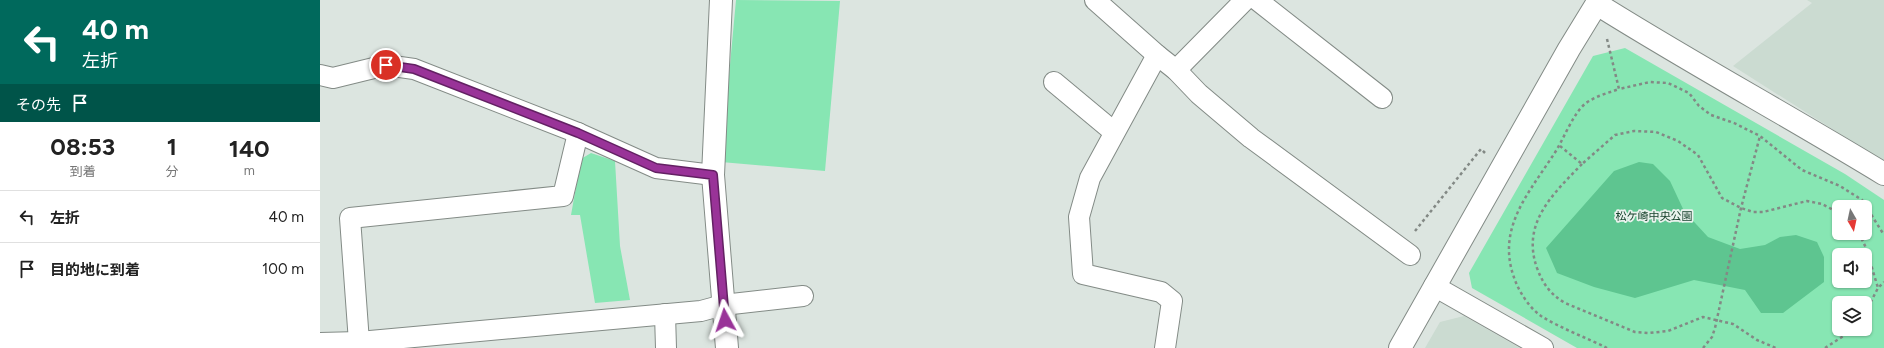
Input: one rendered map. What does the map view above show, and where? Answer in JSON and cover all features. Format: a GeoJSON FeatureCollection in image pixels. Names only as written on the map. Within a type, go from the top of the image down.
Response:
{"type":"FeatureCollection","features":[{"type":"Feature","properties":{"kind":"street"},"geometry":{"type":"LineString","coordinates":[[721,0],[713,175],[727,348]]}},
{"type":"Feature","properties":{"kind":"street"},"geometry":{"type":"LineString","coordinates":[[1095,0],[1156,55],[1176,70],[1199,94],[1251,138],[1410,255]]}},
{"type":"Feature","properties":{"kind":"street"},"geometry":{"type":"LineString","coordinates":[[1176,70],[1245,0]]}},
{"type":"Feature","properties":{"kind":"street"},"geometry":{"type":"LineString","coordinates":[[1257,0],[1382,98]]}},
{"type":"Feature","properties":{"kind":"street"},"geometry":{"type":"LineString","coordinates":[[1400,348],[1569,49],[1598,2],[1689,60],[1814,131],[1884,174]]}},
{"type":"Feature","properties":{"kind":"street"},"geometry":{"type":"LineString","coordinates":[[1156,55],[1090,178],[1079,217],[1083,274],[1161,292],[1172,301],[1165,348]]}},
{"type":"Feature","properties":{"kind":"street"},"geometry":{"type":"LineString","coordinates":[[320,75],[333,78],[386,65],[414,69],[578,133],[656,168],[713,175]]}},
{"type":"Feature","properties":{"kind":"street"},"geometry":{"type":"LineString","coordinates":[[1054,82],[1114,132]]}},
{"type":"Feature","properties":{"kind":"street"},"geometry":{"type":"LineString","coordinates":[[359,342],[350,218],[563,196],[578,133]]}},
{"type":"Feature","properties":{"kind":"street"},"geometry":{"type":"LineString","coordinates":[[1434,286],[1543,348]]}},
{"type":"Feature","properties":{"kind":"street"},"geometry":{"type":"LineString","coordinates":[[320,344],[359,342],[701,311],[723,306],[803,296]]}},
{"type":"Feature","properties":{"kind":"street"},"geometry":{"type":"LineString","coordinates":[[665,314],[666,348]]}},
{"type":"Feature","properties":{"kind":"path"},"geometry":{"type":"LineString","coordinates":[[1606,37],[1619,89]]}},
{"type":"Feature","properties":{"kind":"path"},"geometry":{"type":"LineString","coordinates":[[1607,348],[1540,316],[1521,294],[1511,266],[1509,252],[1511,226],[1520,206],[1560,146],[1574,119],[1585,104],[1598,96],[1619,89],[1650,82],[1668,83],[1689,94],[1699,106],[1711,115],[1734,123],[1760,136],[1802,170],[1840,186],[1862,200],[1884,235]]}},
{"type":"Feature","properties":{"kind":"path"},"geometry":{"type":"LineString","coordinates":[[1776,348],[1757,340],[1733,324],[1703,317],[1668,331],[1649,333],[1635,332],[1565,304],[1554,297],[1545,287],[1536,266],[1532,236],[1535,223],[1546,205],[1562,184],[1582,164],[1615,135],[1634,131],[1656,132],[1678,141],[1698,155],[1722,198],[1741,208],[1753,212],[1763,212],[1807,201],[1822,204],[1832,209]]}},
{"type":"Feature","properties":{"kind":"path"},"geometry":{"type":"LineString","coordinates":[[1703,348],[1712,337],[1739,216],[1760,136]]}},
{"type":"Feature","properties":{"kind":"path"},"geometry":{"type":"LineString","coordinates":[[1560,146],[1582,164]]}},
{"type":"Feature","properties":{"kind":"path"},"geometry":{"type":"LineString","coordinates":[[1413,235],[1480,149],[1487,154]]}},
{"type":"Feature","properties":{"kind":"path"},"geometry":{"type":"LineString","coordinates":[[1862,240],[1878,288]]}},
{"type":"Feature","properties":{"kind":"path"},"geometry":{"type":"LineString","coordinates":[[1872,300],[1878,288],[1884,282]]}},
{"type":"Feature","properties":{"kind":"path"},"geometry":{"type":"LineString","coordinates":[[1825,348],[1843,336]]}},
{"type":"Feature","properties":{"kind":"shaded area"},"geometry":{"type":"Polygon","coordinates":[[[1807,0],[1884,0],[1884,162],[1733,66],[1812,3],[1807,0]]]}},
{"type":"Feature","properties":{"kind":"shaded area"},"geometry":{"type":"Polygon","coordinates":[[[1639,162],[1653,164],[1670,181],[1684,211],[1708,237],[1740,249],[1765,245],[1780,237],[1796,235],[1817,242],[1824,257],[1824,282],[1783,313],[1761,313],[1745,290],[1694,280],[1635,298],[1594,287],[1557,273],[1546,248],[1614,171],[1639,162]]]}},
{"type":"Feature","properties":{"kind":"shaded area"},"geometry":{"type":"Polygon","coordinates":[[[1464,316],[1520,348],[1425,348],[1440,322],[1464,316]]]}},
{"type":"Feature","properties":{"kind":"green space"},"geometry":{"type":"Polygon","coordinates":[[[736,0],[840,1],[825,171],[721,162],[736,0]]]}},
{"type":"Feature","properties":{"kind":"green space","name":"松ケ崎中央公園"},"geometry":{"type":"Polygon","coordinates":[[[1625,48],[1845,174],[1884,200],[1884,348],[1577,348],[1472,288],[1469,273],[1593,56],[1625,48]]]}},
{"type":"Feature","properties":{"kind":"green space"},"geometry":{"type":"Polygon","coordinates":[[[591,153],[615,161],[620,246],[630,300],[595,303],[580,215],[571,215],[581,159],[591,153]]]}},
{"type":"Feature","properties":{"kind":"route"},"geometry":{"type":"LineString","coordinates":[[386,65],[414,69],[578,133],[656,168],[713,175],[725,320]]}}]}
